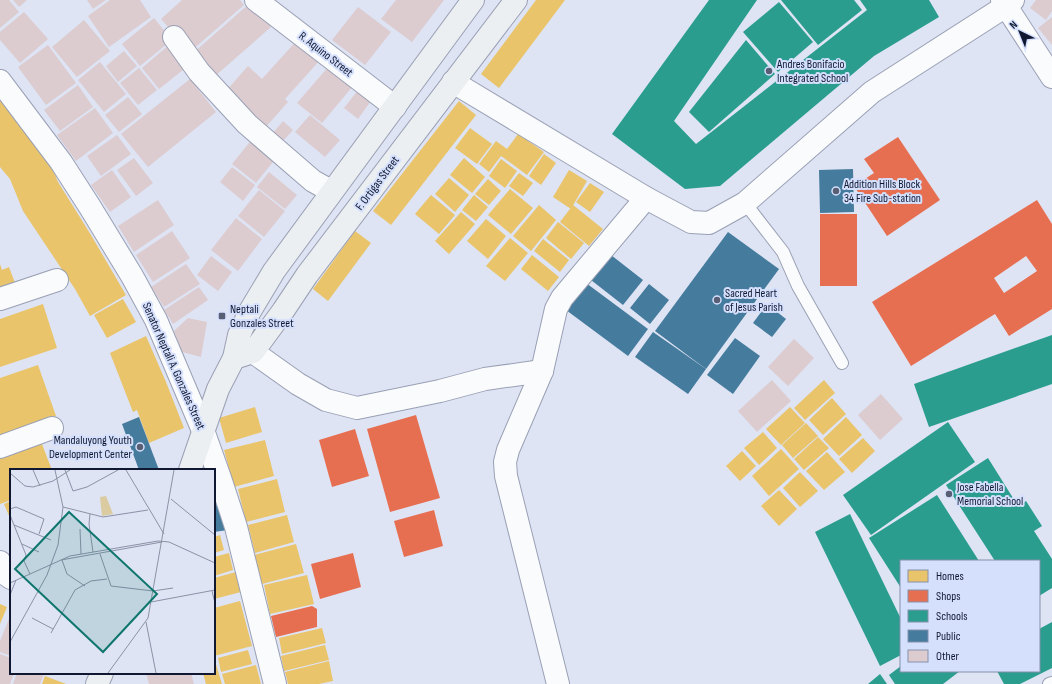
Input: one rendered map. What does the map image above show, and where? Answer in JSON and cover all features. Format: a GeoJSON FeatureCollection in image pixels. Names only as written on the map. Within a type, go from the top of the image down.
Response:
{"type":"FeatureCollection","features":[{"type":"Feature","properties":{"kind":"street","name":"R. Aquino Street"},"geometry":{"type":"LineString","coordinates":[[256,0],[395,107]]}},
{"type":"Feature","properties":{"kind":"street","name":"F. Ortigas Street"},"geometry":{"type":"LineString","coordinates":[[241,351],[239,335],[250,311],[274,271],[331,191],[395,107],[473,0]]}},
{"type":"Feature","properties":{"kind":"street","name":"F. Ortigas Street"},"geometry":{"type":"LineString","coordinates":[[190,469],[218,389],[241,351],[283,311],[307,275],[516,0]]}},
{"type":"Feature","properties":{"kind":"street"},"geometry":{"type":"LineString","coordinates":[[453,82],[646,198],[691,222],[709,223],[745,203],[872,92],[1007,2],[1052,77]]}},
{"type":"Feature","properties":{"kind":"street"},"geometry":{"type":"LineString","coordinates":[[174,37],[199,72],[247,124],[313,181],[331,191]]}},
{"type":"Feature","properties":{"kind":"street","name":"Senator Neptali A. Gonzales Street"},"geometry":{"type":"LineString","coordinates":[[0,81],[61,162],[132,276],[156,320],[204,433],[236,527],[275,684]]}},
{"type":"Feature","properties":{"kind":"street"},"geometry":{"type":"LineString","coordinates":[[558,684],[506,476],[505,462],[508,450],[542,371],[556,310],[562,298],[646,198]]}},
{"type":"Feature","properties":{"kind":"street"},"geometry":{"type":"LineString","coordinates":[[0,299],[57,280]]}},
{"type":"Feature","properties":{"kind":"street"},"geometry":{"type":"LineString","coordinates":[[241,351],[326,400],[357,408],[440,391],[485,379],[542,371]]}},
{"type":"Feature","properties":{"kind":"street"},"geometry":{"type":"LineString","coordinates":[[0,447],[52,428]]}},
{"type":"Feature","properties":{"kind":"street"},"geometry":{"type":"LineString","coordinates":[[0,562],[6,574],[10,577]]}},
{"type":"Feature","properties":{"kind":"street"},"geometry":{"type":"LineString","coordinates":[[97,684],[102,674]]}},
{"type":"Feature","properties":{"kind":"lane"},"geometry":{"type":"LineString","coordinates":[[745,203],[783,252],[798,286],[842,363]]}},
{"type":"Feature","properties":{"kind":"building: Homes"},"geometry":{"type":"Polygon","coordinates":[[[536,0],[565,0],[499,88],[481,74],[536,0]]]}},
{"type":"Feature","properties":{"kind":"building: Homes"},"geometry":{"type":"Polygon","coordinates":[[[0,93],[47,156],[58,182],[126,295],[90,316],[75,289],[23,211],[10,179],[0,167],[0,93]]]}},
{"type":"Feature","properties":{"kind":"building: Homes"},"geometry":{"type":"Polygon","coordinates":[[[459,101],[476,115],[391,225],[373,211],[459,101]]]}},
{"type":"Feature","properties":{"kind":"building: Homes"},"geometry":{"type":"Polygon","coordinates":[[[470,128],[492,144],[477,164],[455,148],[470,128]]]}},
{"type":"Feature","properties":{"kind":"building: Homes"},"geometry":{"type":"Polygon","coordinates":[[[518,134],[544,152],[527,175],[501,156],[489,172],[479,164],[496,141],[507,149],[518,134]]]}},
{"type":"Feature","properties":{"kind":"building: Homes"},"geometry":{"type":"Polygon","coordinates":[[[544,154],[556,163],[541,185],[529,176],[544,154]]]}},
{"type":"Feature","properties":{"kind":"building: Homes"},"geometry":{"type":"Polygon","coordinates":[[[464,158],[485,177],[472,193],[450,175],[464,158]]]}},
{"type":"Feature","properties":{"kind":"building: Homes"},"geometry":{"type":"Polygon","coordinates":[[[501,159],[517,171],[505,188],[489,176],[501,159]]]}},
{"type":"Feature","properties":{"kind":"building: Homes"},"geometry":{"type":"Polygon","coordinates":[[[569,170],[587,181],[571,209],[553,197],[569,170]]]}},
{"type":"Feature","properties":{"kind":"building: Homes"},"geometry":{"type":"Polygon","coordinates":[[[519,173],[533,183],[523,196],[509,186],[519,173]]]}},
{"type":"Feature","properties":{"kind":"building: Homes"},"geometry":{"type":"Polygon","coordinates":[[[449,178],[469,195],[455,212],[435,194],[449,178]]]}},
{"type":"Feature","properties":{"kind":"building: Homes"},"geometry":{"type":"Polygon","coordinates":[[[488,179],[501,191],[489,205],[475,194],[488,179]]]}},
{"type":"Feature","properties":{"kind":"building: Homes"},"geometry":{"type":"Polygon","coordinates":[[[590,183],[604,192],[590,212],[576,202],[590,183]]]}},
{"type":"Feature","properties":{"kind":"building: Homes"},"geometry":{"type":"Polygon","coordinates":[[[510,189],[533,208],[511,234],[488,215],[510,189]]]}},
{"type":"Feature","properties":{"kind":"building: Homes"},"geometry":{"type":"Polygon","coordinates":[[[431,195],[455,215],[439,234],[415,214],[431,195]]]}},
{"type":"Feature","properties":{"kind":"building: Homes"},"geometry":{"type":"Polygon","coordinates":[[[474,195],[488,207],[476,221],[462,210],[474,195]]]}},
{"type":"Feature","properties":{"kind":"building: Homes"},"geometry":{"type":"Polygon","coordinates":[[[539,205],[556,220],[531,251],[513,236],[539,205]]]}},
{"type":"Feature","properties":{"kind":"building: Homes"},"geometry":{"type":"Polygon","coordinates":[[[573,205],[603,229],[589,246],[560,222],[573,205]]]}},
{"type":"Feature","properties":{"kind":"building: Homes"},"geometry":{"type":"Polygon","coordinates":[[[461,212],[475,224],[449,254],[435,241],[461,212]]]}},
{"type":"Feature","properties":{"kind":"building: Homes"},"geometry":{"type":"Polygon","coordinates":[[[486,219],[506,236],[488,259],[467,241],[486,219]]]}},
{"type":"Feature","properties":{"kind":"building: Homes"},"geometry":{"type":"Polygon","coordinates":[[[558,222],[584,243],[571,259],[546,238],[558,222]]]}},
{"type":"Feature","properties":{"kind":"building: Homes"},"geometry":{"type":"Polygon","coordinates":[[[355,231],[371,243],[328,301],[313,289],[355,231]]]}},
{"type":"Feature","properties":{"kind":"building: Homes"},"geometry":{"type":"Polygon","coordinates":[[[510,238],[528,253],[505,281],[486,266],[510,238]]]}},
{"type":"Feature","properties":{"kind":"building: Homes"},"geometry":{"type":"Polygon","coordinates":[[[543,239],[569,260],[560,272],[534,251],[543,239]]]}},
{"type":"Feature","properties":{"kind":"building: Homes"},"geometry":{"type":"Polygon","coordinates":[[[532,255],[559,277],[548,291],[521,269],[532,255]]]}},
{"type":"Feature","properties":{"kind":"building: Homes"},"geometry":{"type":"Polygon","coordinates":[[[0,264],[2,270],[9,267],[15,283],[0,289],[0,264]]]}},
{"type":"Feature","properties":{"kind":"building: Homes"},"geometry":{"type":"Polygon","coordinates":[[[123,299],[136,322],[107,338],[94,315],[123,299]]]}},
{"type":"Feature","properties":{"kind":"building: Homes"},"geometry":{"type":"Polygon","coordinates":[[[43,304],[57,348],[0,367],[0,319],[43,304]]]}},
{"type":"Feature","properties":{"kind":"building: Homes"},"geometry":{"type":"Polygon","coordinates":[[[146,336],[184,428],[149,443],[137,410],[133,412],[110,353],[146,336]]]}},
{"type":"Feature","properties":{"kind":"building: Homes"},"geometry":{"type":"Polygon","coordinates":[[[38,365],[56,416],[0,435],[0,378],[38,365]]]}},
{"type":"Feature","properties":{"kind":"building: Homes"},"geometry":{"type":"Polygon","coordinates":[[[824,380],[835,393],[805,420],[794,408],[824,380]]]}},
{"type":"Feature","properties":{"kind":"building: Homes"},"geometry":{"type":"Polygon","coordinates":[[[832,398],[846,414],[823,435],[809,420],[832,398]]]}},
{"type":"Feature","properties":{"kind":"building: Homes"},"geometry":{"type":"Polygon","coordinates":[[[255,407],[262,432],[226,443],[219,418],[255,407]]]}},
{"type":"Feature","properties":{"kind":"building: Homes"},"geometry":{"type":"Polygon","coordinates":[[[790,407],[805,423],[781,445],[766,429],[790,407]]]}},
{"type":"Feature","properties":{"kind":"building: Homes"},"geometry":{"type":"Polygon","coordinates":[[[846,417],[862,435],[839,456],[823,439],[846,417]]]}},
{"type":"Feature","properties":{"kind":"building: Homes"},"geometry":{"type":"Polygon","coordinates":[[[806,423],[818,436],[793,458],[782,445],[806,423]]]}},
{"type":"Feature","properties":{"kind":"building: Homes"},"geometry":{"type":"Polygon","coordinates":[[[763,432],[777,448],[759,465],[744,448],[763,432]]]}},
{"type":"Feature","properties":{"kind":"building: Homes"},"geometry":{"type":"Polygon","coordinates":[[[818,437],[829,448],[804,470],[794,459],[818,437]]]}},
{"type":"Feature","properties":{"kind":"building: Homes"},"geometry":{"type":"Polygon","coordinates":[[[863,438],[875,451],[852,473],[839,459],[863,438]]]}},
{"type":"Feature","properties":{"kind":"building: Homes"},"geometry":{"type":"Polygon","coordinates":[[[40,439],[52,469],[10,469],[10,500],[0,504],[0,455],[40,439]]]}},
{"type":"Feature","properties":{"kind":"building: Homes"},"geometry":{"type":"Polygon","coordinates":[[[265,440],[274,476],[234,487],[224,450],[265,440]]]}},
{"type":"Feature","properties":{"kind":"building: Homes"},"geometry":{"type":"Polygon","coordinates":[[[781,449],[799,469],[769,496],[752,476],[781,449]]]}},
{"type":"Feature","properties":{"kind":"building: Homes"},"geometry":{"type":"Polygon","coordinates":[[[742,451],[756,466],[740,481],[726,466],[742,451]]]}},
{"type":"Feature","properties":{"kind":"building: Homes"},"geometry":{"type":"Polygon","coordinates":[[[827,452],[845,472],[824,490],[806,471],[827,452]]]}},
{"type":"Feature","properties":{"kind":"building: Homes"},"geometry":{"type":"Polygon","coordinates":[[[800,472],[818,491],[800,507],[783,488],[800,472]]]}},
{"type":"Feature","properties":{"kind":"building: Homes"},"geometry":{"type":"Polygon","coordinates":[[[277,479],[285,512],[246,522],[238,489],[277,479]]]}},
{"type":"Feature","properties":{"kind":"building: Homes"},"geometry":{"type":"Polygon","coordinates":[[[779,490],[797,509],[779,526],[761,506],[779,490]]]}},
{"type":"Feature","properties":{"kind":"building: Homes"},"geometry":{"type":"Polygon","coordinates":[[[10,501],[10,518],[4,504],[10,501]]]}},
{"type":"Feature","properties":{"kind":"building: Homes"},"geometry":{"type":"Polygon","coordinates":[[[287,515],[294,542],[255,553],[248,525],[287,515]]]}},
{"type":"Feature","properties":{"kind":"building: Homes"},"geometry":{"type":"Polygon","coordinates":[[[220,535],[224,550],[215,553],[215,537],[220,535]]]}},
{"type":"Feature","properties":{"kind":"building: Homes"},"geometry":{"type":"Polygon","coordinates":[[[296,544],[304,573],[262,584],[254,555],[296,544]]]}},
{"type":"Feature","properties":{"kind":"building: Homes"},"geometry":{"type":"Polygon","coordinates":[[[229,553],[233,570],[215,576],[215,557],[229,553]]]}},
{"type":"Feature","properties":{"kind":"building: Homes"},"geometry":{"type":"Polygon","coordinates":[[[236,572],[241,592],[215,599],[215,578],[236,572]]]}},
{"type":"Feature","properties":{"kind":"building: Homes"},"geometry":{"type":"Polygon","coordinates":[[[307,575],[314,604],[270,614],[264,585],[307,575]]]}},
{"type":"Feature","properties":{"kind":"building: Homes"},"geometry":{"type":"Polygon","coordinates":[[[240,601],[252,646],[215,656],[215,608],[240,601]]]}},
{"type":"Feature","properties":{"kind":"building: Homes"},"geometry":{"type":"Polygon","coordinates":[[[0,604],[7,607],[0,624],[0,604]]]}},
{"type":"Feature","properties":{"kind":"building: Homes"},"geometry":{"type":"Polygon","coordinates":[[[322,628],[326,643],[282,654],[279,638],[322,628]]]}},
{"type":"Feature","properties":{"kind":"building: Homes"},"geometry":{"type":"Polygon","coordinates":[[[325,645],[329,660],[284,671],[281,656],[325,645]]]}},
{"type":"Feature","properties":{"kind":"building: Homes"},"geometry":{"type":"Polygon","coordinates":[[[248,650],[252,664],[221,672],[218,658],[248,650]]]}},
{"type":"Feature","properties":{"kind":"building: Homes"},"geometry":{"type":"Polygon","coordinates":[[[329,661],[333,681],[319,684],[288,684],[285,672],[329,661]]]}},
{"type":"Feature","properties":{"kind":"building: Homes"},"geometry":{"type":"Polygon","coordinates":[[[216,664],[222,684],[206,684],[203,674],[215,674],[216,664]]]}},
{"type":"Feature","properties":{"kind":"building: Homes"},"geometry":{"type":"Polygon","coordinates":[[[256,665],[261,684],[225,684],[222,674],[256,665]]]}},
{"type":"Feature","properties":{"kind":"building: Homes"},"geometry":{"type":"Polygon","coordinates":[[[45,676],[66,684],[42,684],[45,676]]]}},
{"type":"Feature","properties":{"kind":"building: Shops"},"geometry":{"type":"Polygon","coordinates":[[[898,137],[940,200],[887,236],[854,186],[874,173],[864,159],[898,137]]]}},
{"type":"Feature","properties":{"kind":"building: Shops"},"geometry":{"type":"Polygon","coordinates":[[[1037,200],[1052,224],[1052,309],[1009,336],[995,314],[911,366],[872,302],[1037,200]],[[1026,256],[994,278],[1004,293],[1037,271],[1026,256]]]}},
{"type":"Feature","properties":{"kind":"building: Shops"},"geometry":{"type":"Polygon","coordinates":[[[820,214],[857,214],[857,286],[820,286],[820,214]]]}},
{"type":"Feature","properties":{"kind":"building: Shops"},"geometry":{"type":"Polygon","coordinates":[[[416,415],[440,498],[390,512],[367,429],[416,415]]]}},
{"type":"Feature","properties":{"kind":"building: Shops"},"geometry":{"type":"Polygon","coordinates":[[[355,429],[369,476],[332,487],[319,440],[355,429]]]}},
{"type":"Feature","properties":{"kind":"building: Shops"},"geometry":{"type":"Polygon","coordinates":[[[434,510],[443,546],[404,557],[394,521],[434,510]]]}},
{"type":"Feature","properties":{"kind":"building: Shops"},"geometry":{"type":"Polygon","coordinates":[[[353,553],[361,587],[320,599],[311,564],[353,553]]]}},
{"type":"Feature","properties":{"kind":"building: Shops"},"geometry":{"type":"Polygon","coordinates":[[[312,606],[317,609],[317,627],[276,637],[271,616],[312,606]]]}},
{"type":"Feature","properties":{"kind":"building: Schools"},"geometry":{"type":"Polygon","coordinates":[[[709,0],[757,0],[674,121],[696,144],[867,10],[860,0],[929,0],[939,17],[874,56],[720,186],[685,189],[612,134],[709,0]]]}},
{"type":"Feature","properties":{"kind":"building: Schools"},"geometry":{"type":"Polygon","coordinates":[[[781,0],[854,0],[862,10],[818,45],[781,0]]]}},
{"type":"Feature","properties":{"kind":"building: Schools"},"geometry":{"type":"Polygon","coordinates":[[[779,2],[813,42],[778,72],[743,32],[779,2]]]}},
{"type":"Feature","properties":{"kind":"building: Schools"},"geometry":{"type":"Polygon","coordinates":[[[746,40],[775,74],[709,132],[689,112],[746,40]]]}},
{"type":"Feature","properties":{"kind":"building: Schools"},"geometry":{"type":"Polygon","coordinates":[[[1052,335],[1052,384],[929,427],[914,384],[1052,335]]]}},
{"type":"Feature","properties":{"kind":"building: Schools"},"geometry":{"type":"Polygon","coordinates":[[[948,422],[975,462],[871,535],[843,495],[948,422]]]}},
{"type":"Feature","properties":{"kind":"building: Schools"},"geometry":{"type":"Polygon","coordinates":[[[988,458],[1018,506],[1026,501],[1042,526],[1034,531],[1052,559],[1052,588],[1040,595],[1040,560],[994,560],[946,485],[988,458]]]}},
{"type":"Feature","properties":{"kind":"building: Schools"},"geometry":{"type":"Polygon","coordinates":[[[937,495],[978,560],[900,560],[900,586],[869,538],[937,495]]]}},
{"type":"Feature","properties":{"kind":"building: Schools"},"geometry":{"type":"Polygon","coordinates":[[[850,514],[900,617],[900,656],[880,666],[815,532],[850,514]]]}},
{"type":"Feature","properties":{"kind":"building: Schools"},"geometry":{"type":"Polygon","coordinates":[[[1052,622],[1052,668],[1020,684],[1004,684],[998,672],[1040,672],[1040,628],[1052,622]]]}},
{"type":"Feature","properties":{"kind":"building: Schools"},"geometry":{"type":"Polygon","coordinates":[[[900,667],[900,672],[959,672],[943,684],[895,684],[889,675],[900,667]]]}},
{"type":"Feature","properties":{"kind":"building: Schools"},"geometry":{"type":"Polygon","coordinates":[[[880,674],[887,684],[868,684],[880,674]]]}},
{"type":"Feature","properties":{"kind":"building: Public","name":"Addition Hills Block 34 Fire Sub-station"},"geometry":{"type":"Polygon","coordinates":[[[853,169],[854,212],[820,213],[819,170],[853,169]]]}},
{"type":"Feature","properties":{"kind":"building: Public","name":"Sacred Heart of Jesus Parish"},"geometry":{"type":"Polygon","coordinates":[[[728,232],[779,269],[706,369],[655,331],[728,232]]]}},
{"type":"Feature","properties":{"kind":"building: Public"},"geometry":{"type":"Polygon","coordinates":[[[611,255],[643,280],[623,305],[591,280],[611,255]]]}},
{"type":"Feature","properties":{"kind":"building: Public"},"geometry":{"type":"Polygon","coordinates":[[[586,283],[648,329],[628,356],[566,310],[586,283]]]}},
{"type":"Feature","properties":{"kind":"building: Public"},"geometry":{"type":"Polygon","coordinates":[[[649,284],[669,300],[650,324],[630,308],[649,284]]]}},
{"type":"Feature","properties":{"kind":"building: Public"},"geometry":{"type":"Polygon","coordinates":[[[767,304],[786,319],[772,337],[753,323],[767,304]]]}},
{"type":"Feature","properties":{"kind":"building: Public"},"geometry":{"type":"Polygon","coordinates":[[[653,332],[706,369],[688,394],[635,357],[653,332]]]}},
{"type":"Feature","properties":{"kind":"building: Public"},"geometry":{"type":"Polygon","coordinates":[[[735,338],[760,356],[733,394],[707,375],[735,338]]]}},
{"type":"Feature","properties":{"kind":"building: Public","name":"Mandaluyong Youth Development Center"},"geometry":{"type":"Polygon","coordinates":[[[139,417],[159,469],[139,469],[122,424],[139,417]]]}},
{"type":"Feature","properties":{"kind":"building: Public"},"geometry":{"type":"Polygon","coordinates":[[[215,499],[217,499],[228,530],[215,532],[215,499]]]}},
{"type":"Feature","properties":{"kind":"building: Other"},"geometry":{"type":"Polygon","coordinates":[[[0,0],[9,0],[19,12],[0,28],[0,0]]]}},
{"type":"Feature","properties":{"kind":"building: Other"},"geometry":{"type":"Polygon","coordinates":[[[13,0],[27,0],[19,7],[13,0]]]}},
{"type":"Feature","properties":{"kind":"building: Other"},"geometry":{"type":"Polygon","coordinates":[[[87,0],[106,0],[93,9],[87,0]]]}},
{"type":"Feature","properties":{"kind":"building: Other"},"geometry":{"type":"Polygon","coordinates":[[[110,0],[140,0],[151,17],[109,47],[88,16],[110,0]]]}},
{"type":"Feature","properties":{"kind":"building: Other"},"geometry":{"type":"Polygon","coordinates":[[[182,0],[240,0],[244,5],[190,52],[161,19],[182,0]]]}},
{"type":"Feature","properties":{"kind":"building: Other"},"geometry":{"type":"Polygon","coordinates":[[[396,0],[444,0],[412,42],[381,19],[396,0]]]}},
{"type":"Feature","properties":{"kind":"building: Other"},"geometry":{"type":"Polygon","coordinates":[[[1036,0],[1052,0],[1052,11],[1046,20],[1030,8],[1036,0]]]}},
{"type":"Feature","properties":{"kind":"building: Other"},"geometry":{"type":"Polygon","coordinates":[[[250,3],[271,27],[214,77],[193,53],[250,3]]]}},
{"type":"Feature","properties":{"kind":"building: Other"},"geometry":{"type":"Polygon","coordinates":[[[358,7],[391,32],[365,65],[332,40],[358,7]]]}},
{"type":"Feature","properties":{"kind":"building: Other"},"geometry":{"type":"Polygon","coordinates":[[[24,12],[48,39],[20,63],[0,40],[0,32],[24,12]]]}},
{"type":"Feature","properties":{"kind":"building: Other"},"geometry":{"type":"Polygon","coordinates":[[[1052,17],[1052,45],[1038,28],[1052,17]]]}},
{"type":"Feature","properties":{"kind":"building: Other"},"geometry":{"type":"Polygon","coordinates":[[[154,18],[172,40],[140,66],[122,44],[154,18]]]}},
{"type":"Feature","properties":{"kind":"building: Other"},"geometry":{"type":"Polygon","coordinates":[[[84,20],[110,51],[77,77],[52,47],[84,20]]]}},
{"type":"Feature","properties":{"kind":"building: Other"},"geometry":{"type":"Polygon","coordinates":[[[299,38],[322,58],[285,99],[288,102],[265,128],[225,92],[248,66],[262,79],[299,38]]]}},
{"type":"Feature","properties":{"kind":"building: Other"},"geometry":{"type":"Polygon","coordinates":[[[170,44],[188,66],[159,89],[142,68],[170,44]]]}},
{"type":"Feature","properties":{"kind":"building: Other"},"geometry":{"type":"Polygon","coordinates":[[[48,45],[76,83],[46,105],[18,67],[48,45]]]}},
{"type":"Feature","properties":{"kind":"building: Other"},"geometry":{"type":"Polygon","coordinates":[[[124,51],[137,66],[118,82],[106,66],[124,51]]]}},
{"type":"Feature","properties":{"kind":"building: Other"},"geometry":{"type":"Polygon","coordinates":[[[100,62],[126,94],[104,112],[78,80],[100,62]]]}},
{"type":"Feature","properties":{"kind":"building: Other"},"geometry":{"type":"Polygon","coordinates":[[[329,66],[353,86],[322,123],[297,103],[329,66]]]}},
{"type":"Feature","properties":{"kind":"building: Other"},"geometry":{"type":"Polygon","coordinates":[[[139,68],[157,90],[138,105],[120,83],[139,68]]]}},
{"type":"Feature","properties":{"kind":"building: Other"},"geometry":{"type":"Polygon","coordinates":[[[190,79],[216,112],[148,167],[121,134],[190,79]]]}},
{"type":"Feature","properties":{"kind":"building: Other"},"geometry":{"type":"Polygon","coordinates":[[[78,85],[93,107],[60,131],[44,110],[78,85]]]}},
{"type":"Feature","properties":{"kind":"building: Other"},"geometry":{"type":"Polygon","coordinates":[[[358,90],[371,101],[358,119],[344,108],[358,90]]]}},
{"type":"Feature","properties":{"kind":"building: Other"},"geometry":{"type":"Polygon","coordinates":[[[128,97],[142,114],[119,132],[105,115],[128,97]]]}},
{"type":"Feature","properties":{"kind":"building: Other"},"geometry":{"type":"Polygon","coordinates":[[[95,108],[113,133],[76,161],[57,135],[95,108]]]}},
{"type":"Feature","properties":{"kind":"building: Other"},"geometry":{"type":"Polygon","coordinates":[[[310,115],[340,140],[325,157],[295,132],[310,115]]]}},
{"type":"Feature","properties":{"kind":"building: Other"},"geometry":{"type":"Polygon","coordinates":[[[283,121],[293,130],[283,141],[273,133],[283,121]]]}},
{"type":"Feature","properties":{"kind":"building: Other"},"geometry":{"type":"Polygon","coordinates":[[[117,135],[131,154],[101,176],[87,156],[117,135]]]}},
{"type":"Feature","properties":{"kind":"building: Other"},"geometry":{"type":"Polygon","coordinates":[[[253,138],[277,157],[256,183],[232,164],[253,138]]]}},
{"type":"Feature","properties":{"kind":"building: Other"},"geometry":{"type":"Polygon","coordinates":[[[134,158],[153,183],[136,196],[117,170],[134,158]]]}},
{"type":"Feature","properties":{"kind":"building: Other"},"geometry":{"type":"Polygon","coordinates":[[[232,167],[255,185],[243,201],[220,182],[232,167]]]}},
{"type":"Feature","properties":{"kind":"building: Other"},"geometry":{"type":"Polygon","coordinates":[[[112,170],[131,197],[110,212],[91,185],[112,170]]]}},
{"type":"Feature","properties":{"kind":"building: Other"},"geometry":{"type":"Polygon","coordinates":[[[269,172],[297,195],[285,209],[257,187],[269,172]]]}},
{"type":"Feature","properties":{"kind":"building: Other"},"geometry":{"type":"Polygon","coordinates":[[[259,190],[285,211],[264,237],[238,216],[259,190]]]}},
{"type":"Feature","properties":{"kind":"building: Other"},"geometry":{"type":"Polygon","coordinates":[[[158,200],[174,225],[134,252],[118,226],[158,200]]]}},
{"type":"Feature","properties":{"kind":"building: Other"},"geometry":{"type":"Polygon","coordinates":[[[236,218],[262,239],[238,271],[211,250],[236,218]]]}},
{"type":"Feature","properties":{"kind":"building: Other"},"geometry":{"type":"Polygon","coordinates":[[[172,231],[190,258],[153,282],[136,255],[172,231]]]}},
{"type":"Feature","properties":{"kind":"building: Other"},"geometry":{"type":"Polygon","coordinates":[[[211,256],[232,272],[218,291],[197,275],[211,256]]]}},
{"type":"Feature","properties":{"kind":"building: Other"},"geometry":{"type":"Polygon","coordinates":[[[186,264],[200,284],[164,307],[151,287],[186,264]]]}},
{"type":"Feature","properties":{"kind":"building: Other"},"geometry":{"type":"Polygon","coordinates":[[[199,287],[208,300],[173,324],[164,310],[199,287]]]}},
{"type":"Feature","properties":{"kind":"building: Other"},"geometry":{"type":"Polygon","coordinates":[[[188,318],[207,322],[201,357],[182,352],[174,331],[188,318]]]}},
{"type":"Feature","properties":{"kind":"building: Other"},"geometry":{"type":"Polygon","coordinates":[[[794,339],[814,358],[788,386],[768,367],[794,339]]]}},
{"type":"Feature","properties":{"kind":"building: Other"},"geometry":{"type":"Polygon","coordinates":[[[772,380],[791,401],[757,432],[738,411],[772,380]]]}},
{"type":"Feature","properties":{"kind":"building: Other"},"geometry":{"type":"Polygon","coordinates":[[[881,394],[903,419],[880,440],[858,415],[881,394]]]}},
{"type":"Feature","properties":{"kind":"building: Other"},"geometry":{"type":"Polygon","coordinates":[[[10,616],[10,656],[0,652],[0,641],[10,616]]]}},
{"type":"Feature","properties":{"kind":"building: Other"},"geometry":{"type":"Polygon","coordinates":[[[0,654],[10,658],[10,674],[14,674],[10,684],[0,684],[0,654]]]}},
{"type":"Feature","properties":{"kind":"building: Other"},"geometry":{"type":"Polygon","coordinates":[[[17,674],[44,674],[40,684],[13,684],[17,674]]]}},
{"type":"Feature","properties":{"kind":"building: Other"},"geometry":{"type":"Polygon","coordinates":[[[146,674],[191,674],[194,684],[149,684],[146,674]]]}},
{"type":"Feature","properties":{"kind":"place","name":"Andres Bonifacio Integrated School"},"geometry":{"type":"Point","coordinates":[769,71]}},
{"type":"Feature","properties":{"kind":"place","name":"Addition Hills Block 34 Fire Sub-station"},"geometry":{"type":"Point","coordinates":[836,191]}},
{"type":"Feature","properties":{"kind":"place","name":"Sacred Heart of Jesus Parish"},"geometry":{"type":"Point","coordinates":[717,300]}},
{"type":"Feature","properties":{"kind":"place","name":"Neptali Gonzales Street"},"geometry":{"type":"Point","coordinates":[222,316]}},
{"type":"Feature","properties":{"kind":"place","name":"Mandaluyong Youth Development Center"},"geometry":{"type":"Point","coordinates":[140,447]}},
{"type":"Feature","properties":{"kind":"place","name":"Jose Fabella Memorial School"},"geometry":{"type":"Point","coordinates":[949,494]}}]}
